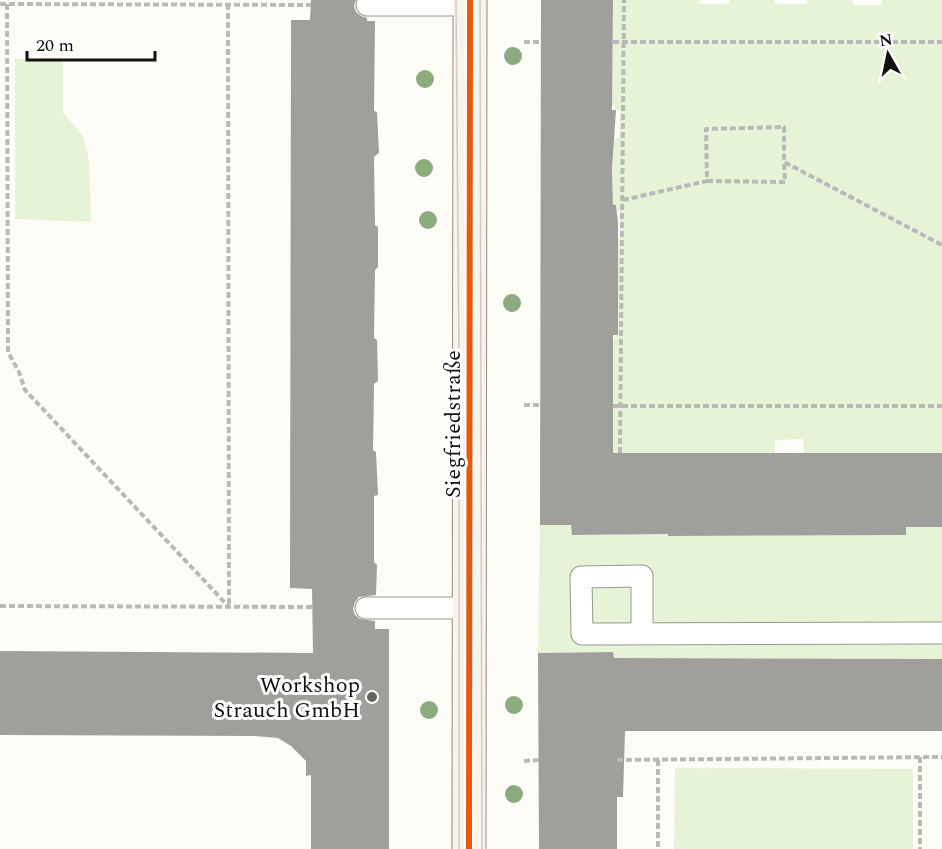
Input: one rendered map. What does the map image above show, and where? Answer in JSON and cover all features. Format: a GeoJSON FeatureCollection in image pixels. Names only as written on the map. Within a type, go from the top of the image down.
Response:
{"type":"FeatureCollection","features":[{"type":"Feature","properties":{"kind":"street","name":"Siegfriedstraße"},"geometry":{"type":"LineString","coordinates":[[469,849],[470,3]]}},
{"type":"Feature","properties":{"kind":"lane"},"geometry":{"type":"LineString","coordinates":[[367,5],[470,3]]}},
{"type":"Feature","properties":{"kind":"lane"},"geometry":{"type":"LineString","coordinates":[[366,608],[468,608]]}},
{"type":"Feature","properties":{"kind":"lane"},"geometry":{"type":"LineString","coordinates":[[642,634],[942,633]]}},
{"type":"Feature","properties":{"kind":"path"},"geometry":{"type":"LineString","coordinates":[[620,453],[624,0]]}},
{"type":"Feature","properties":{"kind":"path"},"geometry":{"type":"LineString","coordinates":[[0,3],[311,5]]}},
{"type":"Feature","properties":{"kind":"path"},"geometry":{"type":"LineString","coordinates":[[7,4],[8,352],[19,372],[25,390],[229,607]]}},
{"type":"Feature","properties":{"kind":"path"},"geometry":{"type":"LineString","coordinates":[[228,4],[229,607]]}},
{"type":"Feature","properties":{"kind":"path"},"geometry":{"type":"LineString","coordinates":[[524,42],[541,42]]}},
{"type":"Feature","properties":{"kind":"path"},"geometry":{"type":"LineString","coordinates":[[614,42],[942,42]]}},
{"type":"Feature","properties":{"kind":"path"},"geometry":{"type":"LineString","coordinates":[[623,200],[707,181],[785,182],[784,127],[706,129],[707,181]]}},
{"type":"Feature","properties":{"kind":"path"},"geometry":{"type":"LineString","coordinates":[[784,162],[942,246]]}},
{"type":"Feature","properties":{"kind":"path"},"geometry":{"type":"LineString","coordinates":[[524,405],[540,405]]}},
{"type":"Feature","properties":{"kind":"path"},"geometry":{"type":"LineString","coordinates":[[613,406],[942,406]]}},
{"type":"Feature","properties":{"kind":"path"},"geometry":{"type":"LineString","coordinates":[[0,606],[313,607]]}},
{"type":"Feature","properties":{"kind":"path"},"geometry":{"type":"LineString","coordinates":[[920,757],[920,849]]}},
{"type":"Feature","properties":{"kind":"path"},"geometry":{"type":"LineString","coordinates":[[617,760],[942,757]]}},
{"type":"Feature","properties":{"kind":"path"},"geometry":{"type":"LineString","coordinates":[[524,761],[539,760]]}},
{"type":"Feature","properties":{"kind":"path"},"geometry":{"type":"LineString","coordinates":[[658,760],[658,849]]}},
{"type":"Feature","properties":{"kind":"green space"},"geometry":{"type":"Polygon","coordinates":[[[613,0],[699,0],[700,4],[729,4],[729,0],[775,0],[775,4],[807,4],[807,0],[852,0],[853,5],[882,5],[882,0],[942,0],[942,453],[804,453],[803,439],[775,440],[775,453],[613,453],[613,340],[615,335],[618,335],[615,239],[620,238],[620,210],[613,205],[612,146],[614,139],[619,138],[620,110],[615,110],[612,106],[613,0]]]}},
{"type":"Feature","properties":{"kind":"green space"},"geometry":{"type":"Polygon","coordinates":[[[63,58],[63,112],[83,136],[89,160],[91,222],[15,219],[15,59],[63,58]]]}},
{"type":"Feature","properties":{"kind":"green space"},"geometry":{"type":"Polygon","coordinates":[[[540,525],[571,525],[572,535],[615,535],[616,526],[906,535],[906,527],[942,527],[942,659],[614,658],[612,652],[538,653],[540,525]]]}},
{"type":"Feature","properties":{"kind":"green space"},"geometry":{"type":"Polygon","coordinates":[[[675,768],[913,769],[913,849],[674,849],[675,768]]]}},
{"type":"Feature","properties":{"kind":"building"},"geometry":{"type":"Polygon","coordinates":[[[311,0],[356,0],[354,6],[356,12],[367,18],[367,21],[375,21],[374,111],[377,112],[379,153],[374,157],[375,225],[378,227],[374,338],[377,340],[378,381],[374,384],[373,450],[376,452],[378,495],[374,496],[376,595],[359,597],[353,609],[355,615],[360,619],[375,621],[375,629],[389,629],[389,849],[311,849],[311,775],[306,776],[306,761],[291,746],[278,738],[0,735],[0,651],[313,653],[312,589],[290,588],[291,20],[310,20],[311,0]]]}},
{"type":"Feature","properties":{"kind":"building"},"geometry":{"type":"Polygon","coordinates":[[[541,0],[613,0],[612,110],[616,110],[612,168],[613,205],[616,205],[618,223],[618,335],[613,335],[613,453],[942,453],[942,527],[906,527],[906,535],[668,536],[668,534],[572,535],[571,525],[540,525],[541,0]]]}},
{"type":"Feature","properties":{"kind":"building"},"geometry":{"type":"Polygon","coordinates":[[[613,652],[614,658],[942,659],[942,731],[625,731],[623,797],[617,797],[617,849],[539,849],[538,653],[613,652]]]}},
{"type":"Feature","properties":{"kind":"tram line"},"geometry":{"type":"LineString","coordinates":[[456,0],[459,849]]}},
{"type":"Feature","properties":{"kind":"tram line"},"geometry":{"type":"LineString","coordinates":[[480,0],[482,849]]}},
{"type":"Feature","properties":{"kind":"cycle path"},"geometry":{"type":"LineString","coordinates":[[469,849],[470,0]]}},
{"type":"Feature","properties":{"kind":"place","name":"Workshop Strauch GmbH"},"geometry":{"type":"Point","coordinates":[372,697]}}]}
